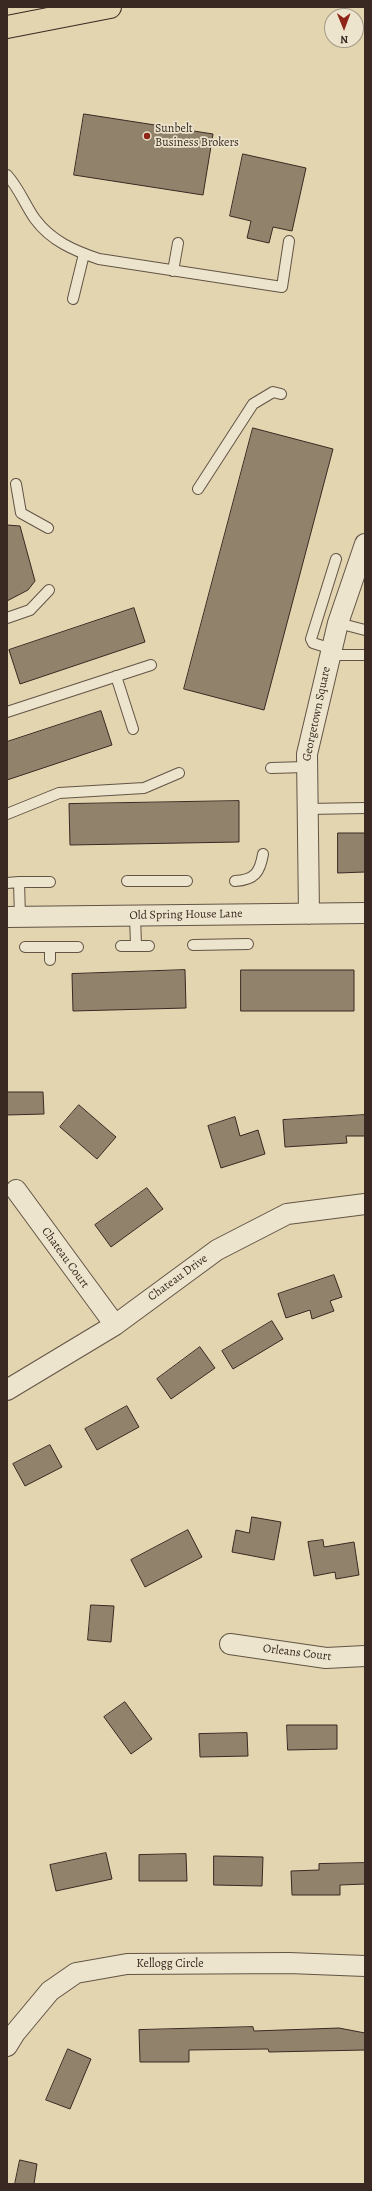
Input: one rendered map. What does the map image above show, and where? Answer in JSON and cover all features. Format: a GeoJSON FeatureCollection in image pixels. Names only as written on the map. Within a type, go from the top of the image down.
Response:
{"type":"FeatureCollection","features":[{"type":"Feature","properties":{"kind":"highway"},"geometry":{"type":"LineString","coordinates":[[7,27],[110,7]]}},
{"type":"Feature","properties":{"kind":"street","name":"Georgetown Square"},"geometry":{"type":"LineString","coordinates":[[309,914],[306,754],[338,623],[365,544]]}},
{"type":"Feature","properties":{"kind":"street","name":"Old Spring House Lane"},"geometry":{"type":"LineString","coordinates":[[13,917],[365,913]]}},
{"type":"Feature","properties":{"kind":"street","name":"Chateau Court"},"geometry":{"type":"LineString","coordinates":[[16,1190],[115,1325]]}},
{"type":"Feature","properties":{"kind":"street","name":"Chateau Drive"},"geometry":{"type":"LineString","coordinates":[[7,1390],[115,1325],[217,1250],[287,1214],[365,1204]]}},
{"type":"Feature","properties":{"kind":"street","name":"Orleans Court"},"geometry":{"type":"LineString","coordinates":[[230,1644],[326,1658],[365,1656]]}},
{"type":"Feature","properties":{"kind":"street","name":"Kellogg Circle"},"geometry":{"type":"LineString","coordinates":[[7,2046],[15,2033],[50,1991],[76,1973],[127,1964],[289,1963],[365,1966]]}},
{"type":"Feature","properties":{"kind":"lane"},"geometry":{"type":"LineString","coordinates":[[7,175],[13,181],[36,220],[53,237],[74,251],[99,259],[282,287],[288,241]]}},
{"type":"Feature","properties":{"kind":"lane"},"geometry":{"type":"LineString","coordinates":[[173,271],[178,243]]}},
{"type":"Feature","properties":{"kind":"lane"},"geometry":{"type":"LineString","coordinates":[[74,299],[84,254]]}},
{"type":"Feature","properties":{"kind":"lane"},"geometry":{"type":"LineString","coordinates":[[198,489],[253,404],[273,392],[280,394]]}},
{"type":"Feature","properties":{"kind":"lane"},"geometry":{"type":"LineString","coordinates":[[16,484],[21,513],[48,528]]}},
{"type":"Feature","properties":{"kind":"lane"},"geometry":{"type":"LineString","coordinates":[[336,559],[311,639],[313,643],[331,652],[365,655]]}},
{"type":"Feature","properties":{"kind":"lane"},"geometry":{"type":"LineString","coordinates":[[7,618],[30,610],[49,590]]}},
{"type":"Feature","properties":{"kind":"lane"},"geometry":{"type":"LineString","coordinates":[[338,623],[365,630]]}},
{"type":"Feature","properties":{"kind":"lane"},"geometry":{"type":"LineString","coordinates":[[7,712],[151,665]]}},
{"type":"Feature","properties":{"kind":"lane"},"geometry":{"type":"LineString","coordinates":[[116,676],[133,729]]}},
{"type":"Feature","properties":{"kind":"lane"},"geometry":{"type":"LineString","coordinates":[[271,768],[306,767]]}},
{"type":"Feature","properties":{"kind":"lane"},"geometry":{"type":"LineString","coordinates":[[7,814],[59,792],[144,788],[179,773]]}},
{"type":"Feature","properties":{"kind":"lane"},"geometry":{"type":"LineString","coordinates":[[308,809],[365,808]]}},
{"type":"Feature","properties":{"kind":"lane"},"geometry":{"type":"LineString","coordinates":[[235,881],[252,878],[260,868],[263,854]]}},
{"type":"Feature","properties":{"kind":"lane"},"geometry":{"type":"LineString","coordinates":[[127,881],[187,881]]}},
{"type":"Feature","properties":{"kind":"lane"},"geometry":{"type":"LineString","coordinates":[[13,917],[19,882]]}},
{"type":"Feature","properties":{"kind":"lane"},"geometry":{"type":"LineString","coordinates":[[7,883],[50,882]]}},
{"type":"Feature","properties":{"kind":"lane"},"geometry":{"type":"LineString","coordinates":[[135,916],[136,946]]}},
{"type":"Feature","properties":{"kind":"lane"},"geometry":{"type":"LineString","coordinates":[[193,945],[248,944]]}},
{"type":"Feature","properties":{"kind":"lane"},"geometry":{"type":"LineString","coordinates":[[122,946],[149,946]]}},
{"type":"Feature","properties":{"kind":"lane"},"geometry":{"type":"LineString","coordinates":[[25,947],[78,947]]}},
{"type":"Feature","properties":{"kind":"lane"},"geometry":{"type":"LineString","coordinates":[[50,947],[50,960]]}},
{"type":"Feature","properties":{"kind":"building"},"geometry":{"type":"Polygon","coordinates":[[[84,114],[213,134],[203,195],[74,175],[84,114]]]}},
{"type":"Feature","properties":{"kind":"building"},"geometry":{"type":"Polygon","coordinates":[[[243,154],[306,168],[292,231],[273,227],[269,243],[247,238],[251,221],[230,216],[243,154]]]}},
{"type":"Feature","properties":{"kind":"building"},"geometry":{"type":"Polygon","coordinates":[[[253,428],[333,449],[264,710],[184,689],[253,428]]]}},
{"type":"Feature","properties":{"kind":"building"},"geometry":{"type":"Polygon","coordinates":[[[7,525],[20,526],[35,581],[28,590],[7,601],[7,525]]]}},
{"type":"Feature","properties":{"kind":"building"},"geometry":{"type":"Polygon","coordinates":[[[134,608],[145,642],[20,684],[9,650],[134,608]]]}},
{"type":"Feature","properties":{"kind":"building"},"geometry":{"type":"Polygon","coordinates":[[[101,711],[112,745],[7,780],[7,742],[101,711]]]}},
{"type":"Feature","properties":{"kind":"building"},"geometry":{"type":"Polygon","coordinates":[[[239,801],[239,842],[70,845],[69,804],[239,801]]]}},
{"type":"Feature","properties":{"kind":"building"},"geometry":{"type":"Polygon","coordinates":[[[338,833],[365,833],[365,872],[338,873],[338,833]]]}},
{"type":"Feature","properties":{"kind":"building"},"geometry":{"type":"Polygon","coordinates":[[[185,970],[186,1008],[73,1011],[72,974],[185,970]]]}},
{"type":"Feature","properties":{"kind":"building"},"geometry":{"type":"Polygon","coordinates":[[[241,970],[354,970],[354,1011],[241,1011],[241,970]]]}},
{"type":"Feature","properties":{"kind":"building"},"geometry":{"type":"Polygon","coordinates":[[[7,1092],[43,1092],[44,1114],[7,1115],[7,1092]]]}},
{"type":"Feature","properties":{"kind":"building"},"geometry":{"type":"Polygon","coordinates":[[[79,1105],[116,1137],[97,1159],[60,1127],[79,1105]]]}},
{"type":"Feature","properties":{"kind":"building"},"geometry":{"type":"Polygon","coordinates":[[[365,1115],[365,1136],[346,1136],[347,1143],[285,1147],[283,1120],[365,1115]]]}},
{"type":"Feature","properties":{"kind":"building"},"geometry":{"type":"Polygon","coordinates":[[[235,1117],[240,1136],[258,1130],[265,1154],[221,1168],[208,1126],[235,1117]]]}},
{"type":"Feature","properties":{"kind":"building"},"geometry":{"type":"Polygon","coordinates":[[[147,1188],[163,1209],[111,1247],[95,1225],[147,1188]]]}},
{"type":"Feature","properties":{"kind":"building"},"geometry":{"type":"Polygon","coordinates":[[[334,1275],[342,1297],[330,1301],[334,1311],[312,1319],[310,1310],[286,1318],[278,1294],[334,1275]]]}},
{"type":"Feature","properties":{"kind":"building"},"geometry":{"type":"Polygon","coordinates":[[[272,1321],[283,1339],[233,1369],[222,1351],[272,1321]]]}},
{"type":"Feature","properties":{"kind":"building"},"geometry":{"type":"Polygon","coordinates":[[[200,1347],[215,1368],[171,1399],[157,1379],[200,1347]]]}},
{"type":"Feature","properties":{"kind":"building"},"geometry":{"type":"Polygon","coordinates":[[[127,1406],[139,1427],[97,1450],[85,1429],[127,1406]]]}},
{"type":"Feature","properties":{"kind":"building"},"geometry":{"type":"Polygon","coordinates":[[[50,1445],[62,1467],[25,1486],[13,1464],[50,1445]]]}},
{"type":"Feature","properties":{"kind":"building"},"geometry":{"type":"Polygon","coordinates":[[[252,1517],[281,1522],[274,1560],[232,1552],[236,1530],[249,1533],[252,1517]]]}},
{"type":"Feature","properties":{"kind":"building"},"geometry":{"type":"Polygon","coordinates":[[[188,1530],[202,1557],[145,1587],[131,1560],[188,1530]]]}},
{"type":"Feature","properties":{"kind":"building"},"geometry":{"type":"Polygon","coordinates":[[[323,1540],[324,1547],[354,1542],[359,1575],[336,1579],[335,1572],[314,1576],[308,1542],[323,1540]]]}},
{"type":"Feature","properties":{"kind":"building"},"geometry":{"type":"Polygon","coordinates":[[[91,1605],[114,1606],[111,1642],[88,1640],[91,1605]]]}},
{"type":"Feature","properties":{"kind":"building"},"geometry":{"type":"Polygon","coordinates":[[[125,1702],[152,1739],[131,1754],[104,1717],[125,1702]]]}},
{"type":"Feature","properties":{"kind":"building"},"geometry":{"type":"Polygon","coordinates":[[[287,1725],[337,1725],[337,1749],[288,1750],[287,1725]]]}},
{"type":"Feature","properties":{"kind":"building"},"geometry":{"type":"Polygon","coordinates":[[[247,1733],[248,1756],[200,1757],[199,1734],[247,1733]]]}},
{"type":"Feature","properties":{"kind":"building"},"geometry":{"type":"Polygon","coordinates":[[[106,1853],[112,1879],[56,1891],[50,1865],[106,1853]]]}},
{"type":"Feature","properties":{"kind":"building"},"geometry":{"type":"Polygon","coordinates":[[[186,1854],[187,1881],[139,1881],[139,1855],[186,1854]]]}},
{"type":"Feature","properties":{"kind":"building"},"geometry":{"type":"Polygon","coordinates":[[[214,1856],[263,1857],[262,1886],[214,1885],[214,1856]]]}},
{"type":"Feature","properties":{"kind":"building"},"geometry":{"type":"Polygon","coordinates":[[[365,1863],[365,1884],[340,1885],[340,1895],[292,1895],[291,1871],[319,1870],[319,1864],[365,1863]]]}},
{"type":"Feature","properties":{"kind":"building"},"geometry":{"type":"Polygon","coordinates":[[[253,2027],[254,2031],[339,2028],[365,2033],[365,2050],[269,2052],[268,2049],[189,2050],[189,2062],[140,2062],[139,2030],[253,2027]]]}},
{"type":"Feature","properties":{"kind":"building"},"geometry":{"type":"Polygon","coordinates":[[[68,2049],[91,2059],[70,2109],[46,2100],[68,2049]]]}},
{"type":"Feature","properties":{"kind":"building"},"geometry":{"type":"Polygon","coordinates":[[[20,2160],[37,2164],[34,2184],[15,2184],[20,2160]]]}},
{"type":"Feature","properties":{"kind":"place","name":"Sunbelt Business Brokers"},"geometry":{"type":"Point","coordinates":[147,136]}}]}
